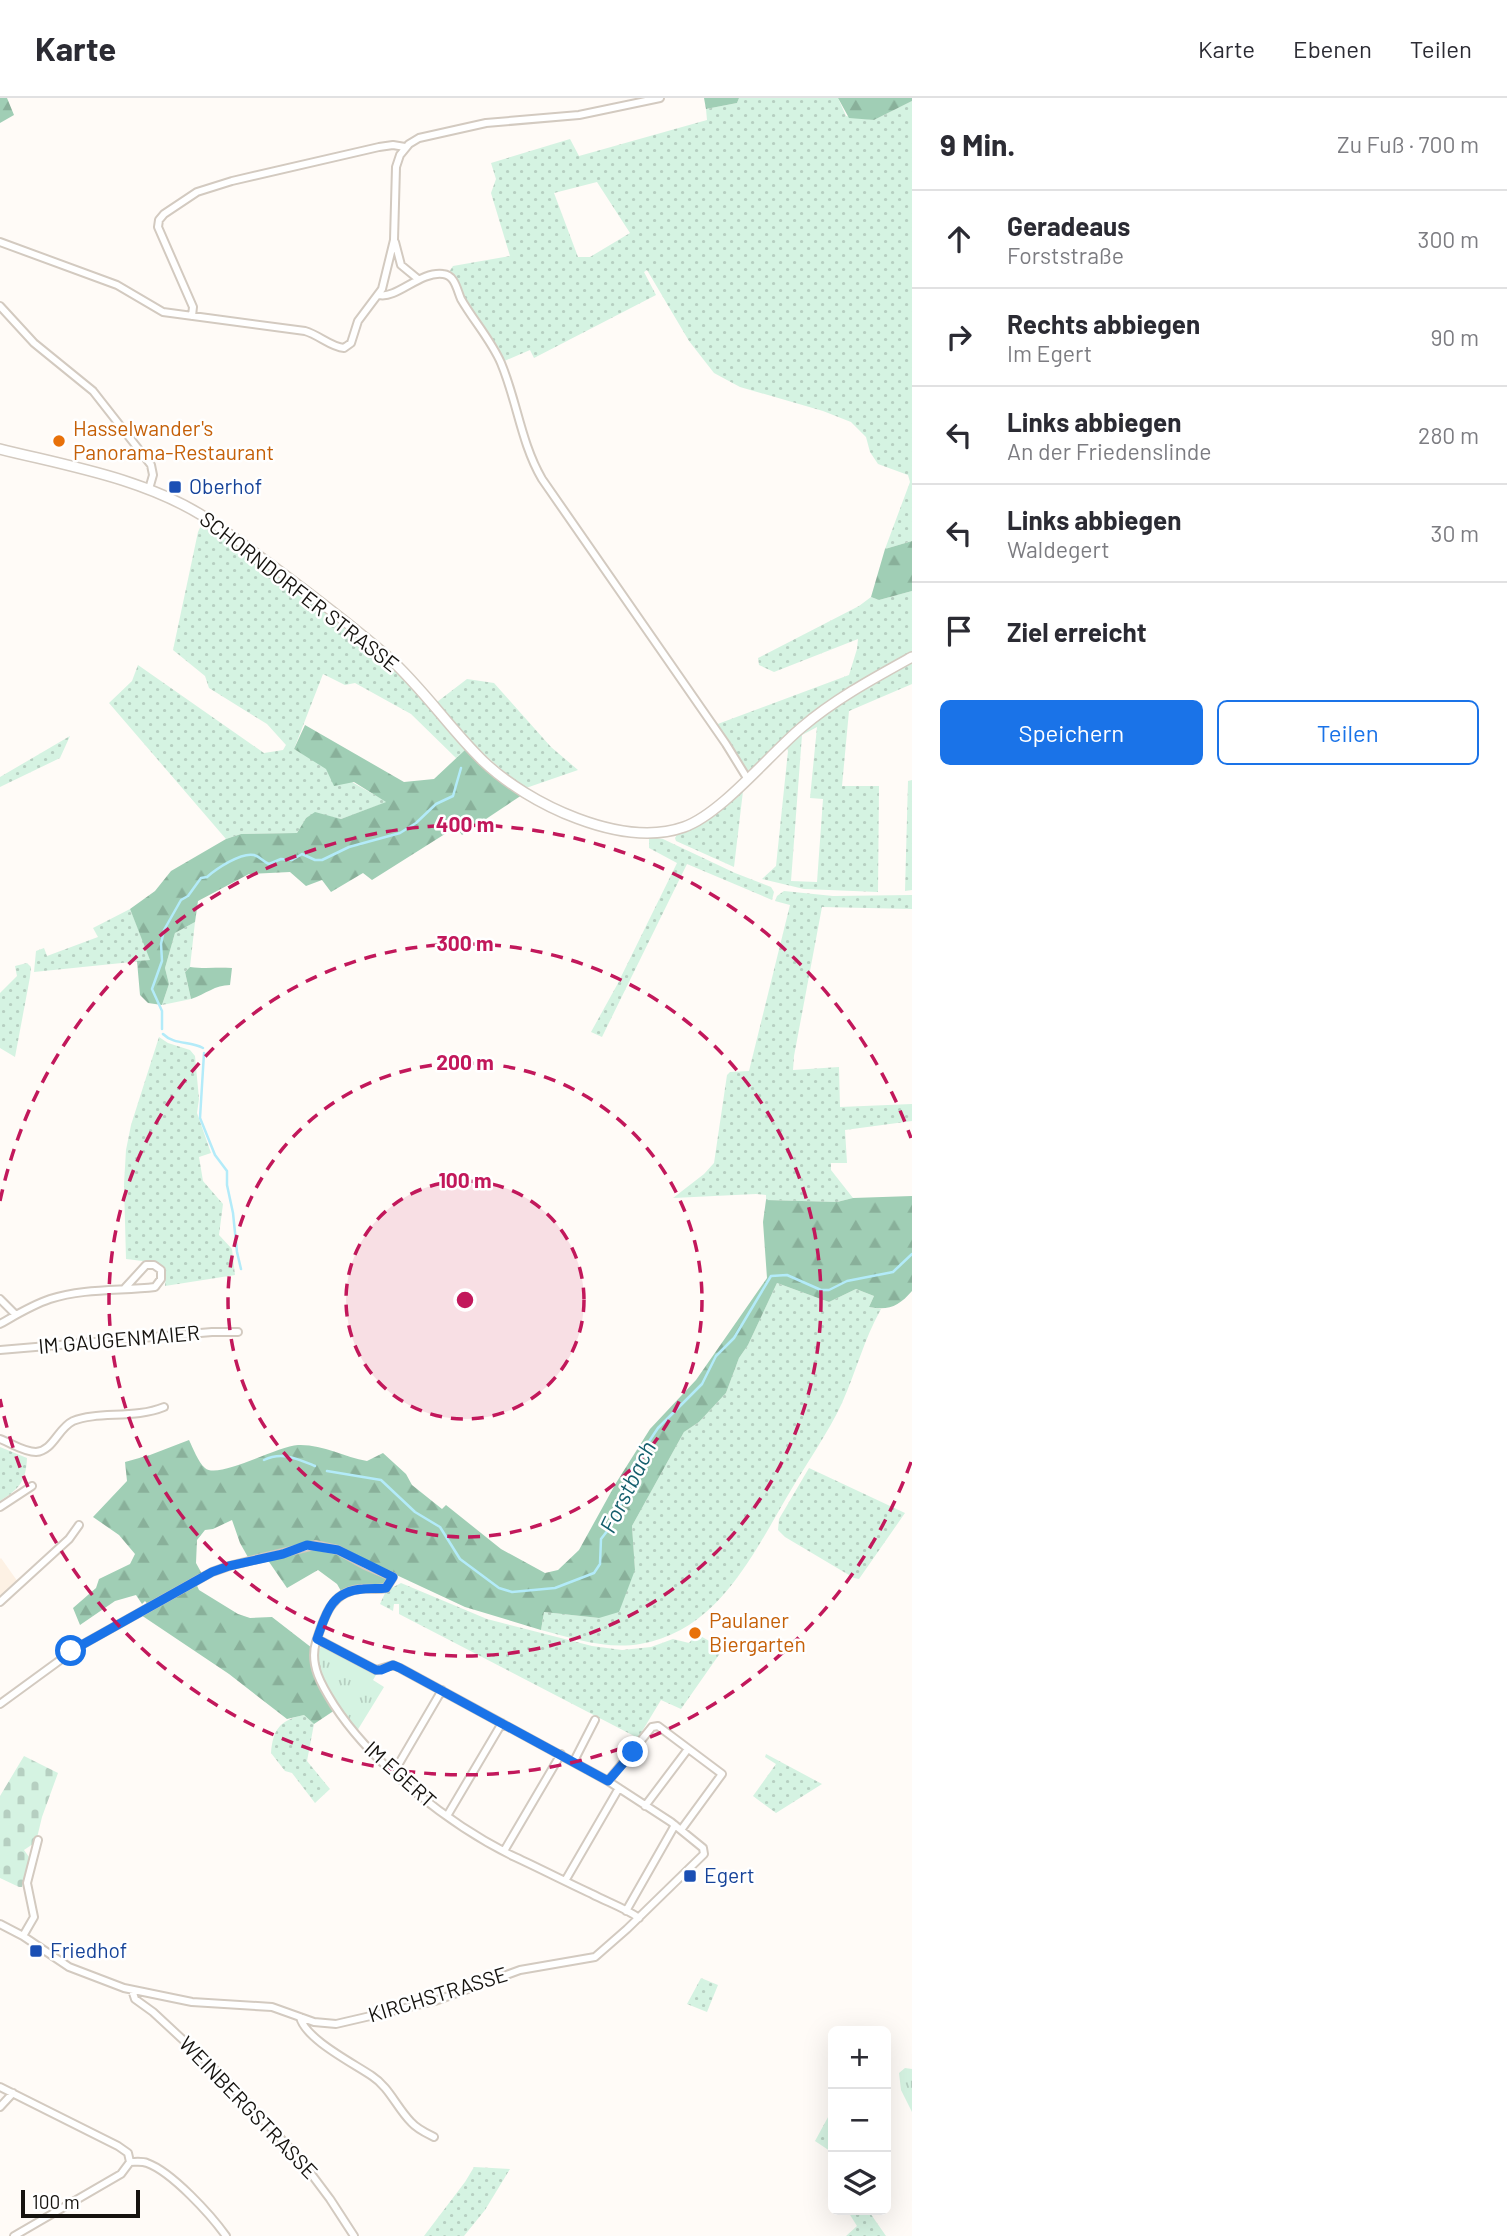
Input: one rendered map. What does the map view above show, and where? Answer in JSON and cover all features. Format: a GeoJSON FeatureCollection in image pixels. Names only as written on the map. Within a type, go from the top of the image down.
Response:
{"type":"FeatureCollection","features":[{"type":"Feature","properties":{"kind":"main road","name":"SCHORNDORFER STRASSE"},"geometry":{"type":"LineString","coordinates":[[0,449],[149,489],[183,504],[358,632],[424,692],[493,770],[523,791],[554,807],[624,831],[661,832],[682,828],[698,820],[821,713],[912,657]]}},
{"type":"Feature","properties":{"kind":"street"},"geometry":{"type":"LineString","coordinates":[[0,242],[117,285],[159,311],[305,331],[342,348],[351,342],[358,321],[379,295],[394,240],[395,172],[405,147],[419,138],[475,125],[579,114],[660,98]]}},
{"type":"Feature","properties":{"kind":"street"},"geometry":{"type":"LineString","coordinates":[[192,316],[193,307],[158,225],[160,218],[178,203],[209,188],[276,170],[382,146],[405,147]]}},
{"type":"Feature","properties":{"kind":"street"},"geometry":{"type":"LineString","coordinates":[[394,240],[401,265],[418,279]]}},
{"type":"Feature","properties":{"kind":"street"},"geometry":{"type":"LineString","coordinates":[[379,295],[387,296],[418,279],[440,274],[448,275],[453,280],[500,363],[528,452],[542,479],[721,736],[747,778]]}},
{"type":"Feature","properties":{"kind":"street"},"geometry":{"type":"LineString","coordinates":[[0,306],[34,343],[86,384],[106,405],[151,465],[153,472],[149,489]]}},
{"type":"Feature","properties":{"kind":"street"},"geometry":{"type":"LineString","coordinates":[[0,1324],[58,1297],[155,1287],[161,1279],[161,1270],[154,1265],[146,1265],[124,1289]]}},
{"type":"Feature","properties":{"kind":"street"},"geometry":{"type":"LineString","coordinates":[[0,1299],[16,1315]]}},
{"type":"Feature","properties":{"kind":"street","name":"IM GAUGENMAIER"},"geometry":{"type":"LineString","coordinates":[[0,1350],[216,1331],[238,1332]]}},
{"type":"Feature","properties":{"kind":"street"},"geometry":{"type":"LineString","coordinates":[[0,1439],[27,1450],[43,1450],[65,1427],[75,1421],[149,1413],[164,1407]]}},
{"type":"Feature","properties":{"kind":"street"},"geometry":{"type":"LineString","coordinates":[[0,1507],[33,1486]]}},
{"type":"Feature","properties":{"kind":"street"},"geometry":{"type":"LineString","coordinates":[[0,1602],[62,1545],[79,1525]]}},
{"type":"Feature","properties":{"kind":"street","name":"IM EGERT"},"geometry":{"type":"LineString","coordinates":[[0,1704],[78,1647],[181,1588],[225,1567],[315,1545],[338,1550],[393,1577],[386,1588],[362,1589],[341,1594],[328,1609],[317,1639],[314,1663],[331,1700],[357,1735],[394,1772],[447,1816],[504,1851],[639,1918]]}},
{"type":"Feature","properties":{"kind":"street"},"geometry":{"type":"LineString","coordinates":[[317,1639],[376,1670],[395,1666],[442,1690],[574,1761],[678,1828]]}},
{"type":"Feature","properties":{"kind":"street"},"geometry":{"type":"LineString","coordinates":[[394,1772],[442,1690]]}},
{"type":"Feature","properties":{"kind":"street"},"geometry":{"type":"LineString","coordinates":[[574,1761],[595,1720]]}},
{"type":"Feature","properties":{"kind":"street"},"geometry":{"type":"LineString","coordinates":[[447,1816],[502,1723]]}},
{"type":"Feature","properties":{"kind":"street"},"geometry":{"type":"LineString","coordinates":[[608,1781],[653,1726],[722,1774],[678,1828],[626,1911]]}},
{"type":"Feature","properties":{"kind":"street"},"geometry":{"type":"LineString","coordinates":[[645,1806],[688,1749]]}},
{"type":"Feature","properties":{"kind":"street"},"geometry":{"type":"LineString","coordinates":[[504,1851],[561,1754]]}},
{"type":"Feature","properties":{"kind":"street"},"geometry":{"type":"LineString","coordinates":[[565,1881],[619,1788]]}},
{"type":"Feature","properties":{"kind":"street","name":"KIRCHSTRASSE"},"geometry":{"type":"LineString","coordinates":[[0,1924],[69,1967],[132,1990],[192,2003],[272,2007],[317,2022],[344,2023],[435,2001],[525,1969],[589,1960],[604,1951],[704,1855],[703,1848],[678,1828]]}},
{"type":"Feature","properties":{"kind":"street"},"geometry":{"type":"LineString","coordinates":[[23,1936],[34,1917],[27,1882],[38,1839]]}},
{"type":"Feature","properties":{"kind":"street","name":"WEINBERGSTRASSE"},"geometry":{"type":"LineString","coordinates":[[132,1990],[134,1998],[153,2012],[222,2076],[300,2158],[354,2236]]}},
{"type":"Feature","properties":{"kind":"street"},"geometry":{"type":"LineString","coordinates":[[300,2017],[302,2024],[310,2032],[344,2059],[374,2077],[402,2108],[410,2122],[434,2137]]}},
{"type":"Feature","properties":{"kind":"street"},"geometry":{"type":"LineString","coordinates":[[0,2087],[121,2147],[129,2155],[130,2162],[121,2174],[14,2236]]}},
{"type":"Feature","properties":{"kind":"street"},"geometry":{"type":"LineString","coordinates":[[0,2107],[13,2093]]}},
{"type":"Feature","properties":{"kind":"street"},"geometry":{"type":"LineString","coordinates":[[130,2162],[147,2163],[168,2178],[201,2205],[226,2236]]}},
{"type":"Feature","properties":{"kind":"shaded area"},"geometry":{"type":"Polygon","coordinates":[[[0,1559],[18,1582],[0,1596],[0,1559]]]}},
{"type":"Feature","properties":{"kind":"green space"},"geometry":{"type":"Polygon","coordinates":[[[0,98],[7,98],[14,115],[0,123],[0,98]]]}},
{"type":"Feature","properties":{"kind":"green space"},"geometry":{"type":"Polygon","coordinates":[[[704,98],[739,98],[737,103],[706,109],[704,98]]]}},
{"type":"Feature","properties":{"kind":"green space"},"geometry":{"type":"Polygon","coordinates":[[[739,98],[838,98],[846,116],[874,120],[912,101],[912,541],[885,549],[910,482],[908,475],[878,464],[870,452],[866,437],[851,422],[740,387],[714,373],[689,341],[647,270],[644,272],[656,295],[534,358],[530,350],[502,362],[449,272],[453,266],[510,256],[491,193],[496,179],[491,163],[570,139],[579,156],[707,120],[706,109],[737,103],[739,98]],[[597,182],[554,193],[578,257],[590,257],[630,233],[597,182]]]}},
{"type":"Feature","properties":{"kind":"green space"},"geometry":{"type":"Polygon","coordinates":[[[838,98],[912,98],[912,101],[874,120],[849,118],[838,98]]]}},
{"type":"Feature","properties":{"kind":"green space"},"geometry":{"type":"Polygon","coordinates":[[[203,521],[307,597],[386,660],[410,683],[466,749],[456,758],[411,714],[355,683],[345,685],[323,674],[294,749],[387,802],[341,819],[315,813],[306,818],[297,833],[241,834],[226,839],[109,703],[132,681],[138,665],[264,753],[283,750],[286,745],[267,724],[209,688],[205,676],[173,650],[198,532],[203,521]]]}},
{"type":"Feature","properties":{"kind":"green space"},"geometry":{"type":"Polygon","coordinates":[[[912,541],[912,591],[879,600],[871,597],[885,549],[912,541]]]}},
{"type":"Feature","properties":{"kind":"green space"},"geometry":{"type":"Polygon","coordinates":[[[912,591],[912,652],[827,706],[750,771],[745,770],[715,725],[849,675],[858,639],[774,672],[759,665],[758,658],[859,606],[871,597],[879,600],[912,591]]]}},
{"type":"Feature","properties":{"kind":"green space"},"geometry":{"type":"Polygon","coordinates":[[[912,661],[912,684],[849,711],[842,786],[879,786],[878,892],[804,889],[762,879],[776,866],[788,751],[786,746],[841,702],[912,661]],[[817,727],[802,735],[791,881],[817,882],[823,799],[810,798],[817,727]]]}},
{"type":"Feature","properties":{"kind":"green space"},"geometry":{"type":"Polygon","coordinates":[[[467,679],[494,683],[551,747],[578,770],[526,788],[501,769],[437,702],[467,679]]]}},
{"type":"Feature","properties":{"kind":"green space"},"geometry":{"type":"Polygon","coordinates":[[[305,725],[404,782],[434,779],[466,749],[490,773],[522,795],[462,835],[456,827],[372,880],[363,873],[331,892],[322,880],[306,886],[290,872],[249,874],[198,901],[195,922],[175,933],[165,968],[169,984],[162,1005],[148,1003],[140,995],[137,961],[150,960],[130,909],[155,891],[171,871],[226,839],[241,834],[297,833],[306,818],[315,812],[341,819],[386,802],[354,782],[334,786],[326,769],[294,749],[305,725]]]}},
{"type":"Feature","properties":{"kind":"green space"},"geometry":{"type":"Polygon","coordinates":[[[70,736],[60,758],[0,787],[0,777],[70,736]]]}},
{"type":"Feature","properties":{"kind":"green space"},"geometry":{"type":"Polygon","coordinates":[[[912,780],[912,890],[905,891],[908,781],[912,780]]]}},
{"type":"Feature","properties":{"kind":"green space"},"geometry":{"type":"Polygon","coordinates":[[[741,789],[743,791],[734,867],[676,841],[678,833],[686,830],[741,789]]]}},
{"type":"Feature","properties":{"kind":"green space"},"geometry":{"type":"Polygon","coordinates":[[[649,837],[663,839],[771,887],[774,892],[772,900],[687,864],[602,1037],[591,1032],[677,863],[649,848],[649,837]]]}},
{"type":"Feature","properties":{"kind":"green space"},"geometry":{"type":"Polygon","coordinates":[[[784,891],[833,896],[912,895],[912,909],[822,907],[793,1070],[839,1067],[840,1107],[912,1104],[912,1121],[845,1130],[847,1163],[831,1163],[831,1170],[853,1198],[837,1202],[766,1200],[766,1195],[756,1194],[673,1198],[714,1163],[727,1075],[730,1072],[749,1071],[790,905],[775,901],[784,891]]]}},
{"type":"Feature","properties":{"kind":"green space"},"geometry":{"type":"Polygon","coordinates":[[[130,909],[151,960],[34,972],[36,951],[44,948],[47,956],[98,937],[93,928],[130,909]]]}},
{"type":"Feature","properties":{"kind":"green space"},"geometry":{"type":"Polygon","coordinates":[[[195,922],[190,967],[185,972],[191,999],[162,1005],[169,984],[165,968],[175,933],[195,922]]]}},
{"type":"Feature","properties":{"kind":"green space"},"geometry":{"type":"Polygon","coordinates":[[[27,963],[31,967],[30,977],[15,1057],[0,1048],[0,993],[17,976],[15,966],[27,963]]]}},
{"type":"Feature","properties":{"kind":"green space"},"geometry":{"type":"Polygon","coordinates":[[[190,967],[232,968],[230,985],[215,988],[191,999],[185,972],[190,967]]]}},
{"type":"Feature","properties":{"kind":"green space"},"geometry":{"type":"Polygon","coordinates":[[[159,1037],[190,1050],[195,1056],[199,1099],[197,1113],[211,1153],[199,1157],[203,1181],[223,1204],[219,1235],[232,1249],[235,1275],[165,1286],[166,1272],[159,1263],[126,1259],[126,1150],[131,1125],[159,1037]]]}},
{"type":"Feature","properties":{"kind":"green space"},"geometry":{"type":"Polygon","coordinates":[[[912,1196],[912,1291],[898,1304],[888,1308],[869,1307],[874,1296],[856,1289],[829,1302],[777,1283],[748,1345],[739,1358],[726,1393],[699,1422],[684,1432],[632,1526],[635,1570],[619,1612],[599,1618],[544,1612],[541,1630],[465,1607],[390,1572],[385,1586],[354,1587],[341,1591],[337,1584],[318,1570],[287,1588],[265,1556],[249,1559],[232,1520],[205,1530],[197,1540],[196,1563],[202,1574],[194,1579],[199,1590],[238,1614],[250,1618],[272,1617],[312,1648],[335,1710],[314,1724],[304,1715],[287,1719],[229,1674],[141,1615],[151,1608],[145,1601],[142,1604],[136,1595],[115,1601],[80,1625],[73,1608],[96,1588],[99,1579],[130,1564],[135,1554],[119,1535],[93,1517],[127,1481],[125,1462],[189,1440],[202,1465],[212,1470],[222,1470],[298,1445],[316,1447],[367,1461],[383,1453],[406,1474],[412,1485],[442,1509],[446,1505],[501,1549],[545,1573],[558,1570],[579,1550],[650,1429],[696,1380],[767,1278],[763,1222],[766,1200],[837,1202],[853,1198],[912,1196]]]}},
{"type":"Feature","properties":{"kind":"green space"},"geometry":{"type":"Polygon","coordinates":[[[777,1283],[829,1302],[856,1289],[874,1296],[869,1307],[881,1309],[836,1414],[748,1563],[713,1606],[692,1623],[668,1636],[640,1644],[615,1645],[541,1630],[544,1612],[599,1618],[635,1570],[632,1526],[684,1432],[699,1422],[726,1393],[739,1358],[748,1345],[777,1283]]]}},
{"type":"Feature","properties":{"kind":"green space"},"geometry":{"type":"Polygon","coordinates":[[[0,1447],[27,1458],[20,1484],[0,1501],[0,1447]]]}},
{"type":"Feature","properties":{"kind":"green space"},"geometry":{"type":"Polygon","coordinates":[[[809,1468],[905,1513],[859,1579],[785,1537],[778,1530],[779,1519],[809,1468]]]}},
{"type":"Feature","properties":{"kind":"green space"},"geometry":{"type":"Polygon","coordinates":[[[401,1583],[487,1619],[592,1646],[622,1650],[651,1647],[673,1639],[689,1643],[697,1634],[723,1649],[681,1709],[661,1700],[638,1738],[399,1614],[399,1604],[394,1604],[393,1611],[380,1604],[386,1591],[401,1583]]]}},
{"type":"Feature","properties":{"kind":"green space"},"geometry":{"type":"Polygon","coordinates":[[[321,1647],[328,1647],[376,1675],[373,1680],[384,1687],[357,1731],[336,1705],[325,1684],[318,1661],[317,1651],[321,1647]]]}},
{"type":"Feature","properties":{"kind":"green space"},"geometry":{"type":"Polygon","coordinates":[[[304,1715],[314,1724],[307,1761],[330,1789],[315,1803],[292,1773],[285,1771],[271,1753],[279,1727],[304,1715]]]}},
{"type":"Feature","properties":{"kind":"green space"},"geometry":{"type":"Polygon","coordinates":[[[766,1754],[822,1784],[776,1813],[753,1796],[776,1764],[765,1757],[766,1754]]]}},
{"type":"Feature","properties":{"kind":"green space"},"geometry":{"type":"Polygon","coordinates":[[[24,1756],[58,1773],[36,1842],[24,1850],[29,1857],[22,1887],[19,1887],[0,1878],[0,1796],[24,1756]]]}},
{"type":"Feature","properties":{"kind":"green space"},"geometry":{"type":"Polygon","coordinates":[[[701,1978],[718,1985],[707,2012],[687,2004],[701,1978]]]}},
{"type":"Feature","properties":{"kind":"green space"},"geometry":{"type":"Polygon","coordinates":[[[905,2068],[912,2069],[912,2112],[901,2090],[899,2073],[905,2068]]]}},
{"type":"Feature","properties":{"kind":"green space"},"geometry":{"type":"Polygon","coordinates":[[[828,2117],[828,2150],[815,2141],[828,2117]]]}},
{"type":"Feature","properties":{"kind":"green space"},"geometry":{"type":"Polygon","coordinates":[[[474,2167],[510,2169],[485,2210],[464,2236],[424,2236],[465,2182],[474,2167]]]}},
{"type":"Feature","properties":{"kind":"green space"},"geometry":{"type":"Polygon","coordinates":[[[850,2215],[871,2215],[886,2236],[846,2236],[857,2226],[850,2215]]]}},
{"type":"Feature","properties":{"kind":"waterway"},"geometry":{"type":"LineString","coordinates":[[162,1029],[162,1011],[152,989],[162,961],[164,930],[181,900],[188,896],[201,878],[242,856],[254,855],[269,864],[281,859],[292,860],[302,854],[322,860],[349,847],[400,833],[416,823],[436,804],[453,796],[461,768]]}},
{"type":"Feature","properties":{"kind":"waterway"},"geometry":{"type":"LineString","coordinates":[[163,1034],[172,1040],[203,1048]]}},
{"type":"Feature","properties":{"kind":"waterway"},"geometry":{"type":"LineString","coordinates":[[204,1053],[200,1118],[215,1155],[227,1171],[241,1269]]}},
{"type":"Feature","properties":{"kind":"waterway","name":"Forstbach"},"geometry":{"type":"LineString","coordinates":[[327,1471],[381,1480],[415,1512],[440,1527],[460,1559],[499,1588],[512,1592],[555,1588],[594,1573],[600,1564],[601,1539],[611,1526],[624,1490],[631,1484],[632,1467],[658,1428],[702,1384],[716,1356],[734,1338],[771,1276],[787,1275],[821,1290],[829,1290],[847,1281],[893,1272],[912,1254]]}},
{"type":"Feature","properties":{"kind":"waterway","name":"Forstbach"},"geometry":{"type":"LineString","coordinates":[[264,1460],[284,1456],[315,1466]]}},
{"type":"Feature","properties":{"kind":"place","name":"Hasselwander's Panorama-Restaurant"},"geometry":{"type":"Point","coordinates":[59,441]}},
{"type":"Feature","properties":{"kind":"place","name":"Oberhof"},"geometry":{"type":"Point","coordinates":[175,487]}},
{"type":"Feature","properties":{"kind":"place","name":"Paulaner Biergarten"},"geometry":{"type":"Point","coordinates":[695,1633]}},
{"type":"Feature","properties":{"kind":"place","name":"Egert"},"geometry":{"type":"Point","coordinates":[690,1876]}},
{"type":"Feature","properties":{"kind":"place","name":"Friedhof"},"geometry":{"type":"Point","coordinates":[36,1951]}},
{"type":"Feature","properties":{"kind":"route"},"geometry":{"type":"LineString","coordinates":[[71,1651],[221,1568],[283,1554],[307,1545],[324,1546],[393,1577],[386,1588],[362,1589],[341,1594],[328,1609],[317,1639],[376,1670],[393,1665],[400,1668],[608,1781],[633,1752]]}}]}
